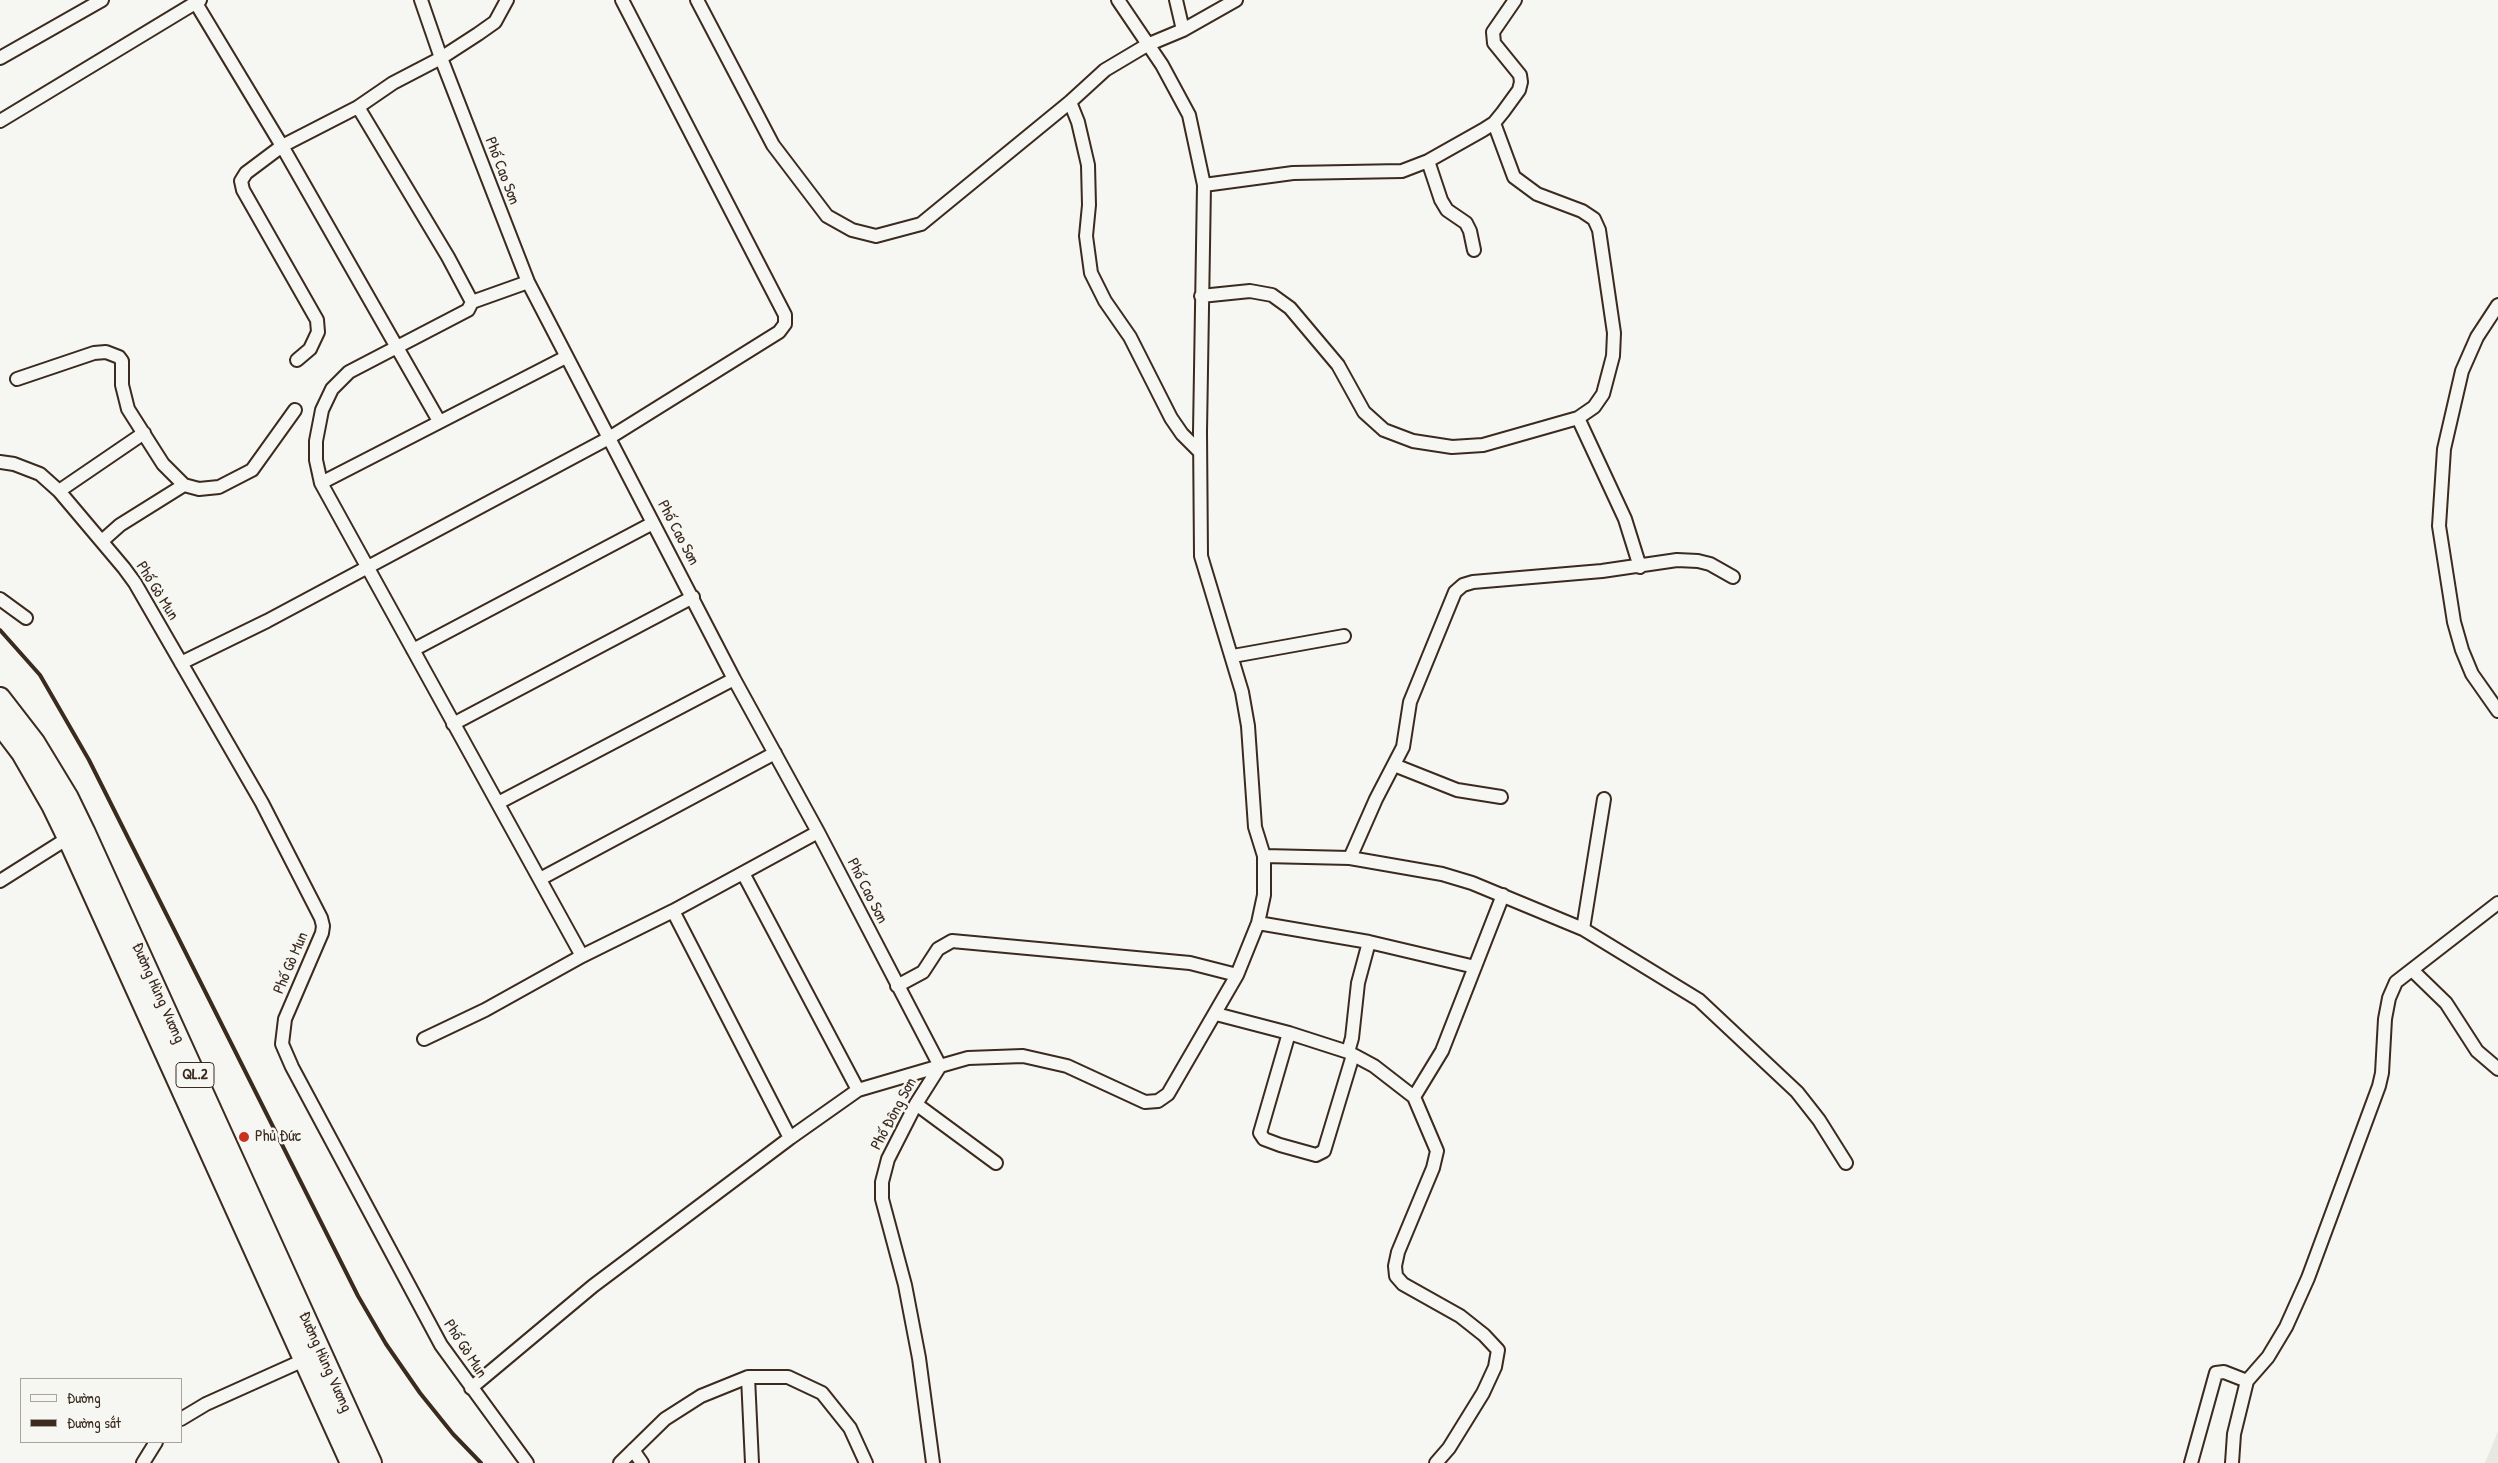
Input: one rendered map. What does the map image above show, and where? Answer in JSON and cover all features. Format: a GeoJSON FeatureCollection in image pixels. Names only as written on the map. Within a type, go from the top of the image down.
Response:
{"type":"FeatureCollection","features":[{"type":"Feature","properties":{"kind":"highway","name":"Đường Hùng Vương"},"geometry":{"type":"LineString","coordinates":[[0,698],[34,742],[68,798],[371,1463]]}},
{"type":"Feature","properties":{"kind":"highway","name":"Đường Hùng Vương"},"geometry":{"type":"LineString","coordinates":[[0,724],[22,752],[52,804],[351,1463]]}},
{"type":"Feature","properties":{"kind":"street"},"geometry":{"type":"LineString","coordinates":[[0,58],[102,0]]}},
{"type":"Feature","properties":{"kind":"street","name":"Phố Cao Sơn"},"geometry":{"type":"LineString","coordinates":[[422,0],[441,58],[528,282],[734,679],[818,832],[940,1066]]}},
{"type":"Feature","properties":{"kind":"street"},"geometry":{"type":"LineString","coordinates":[[297,360],[310,350],[318,332],[316,320],[243,190],[241,181],[246,174],[282,146],[358,107],[393,83],[441,58],[495,22],[506,0]]}},
{"type":"Feature","properties":{"kind":"street"},"geometry":{"type":"LineString","coordinates":[[182,662],[222,644],[609,438],[779,332],[785,324],[785,315],[622,0]]}},
{"type":"Feature","properties":{"kind":"street"},"geometry":{"type":"LineString","coordinates":[[696,0],[773,145],[827,216],[852,230],[876,236],[921,224],[1070,102],[1105,70],[1147,45],[1183,30],[1236,0]]}},
{"type":"Feature","properties":{"kind":"street"},"geometry":{"type":"LineString","coordinates":[[471,1388],[593,1286],[790,1138],[858,1090],[968,1058],[1023,1056],[1038,1058],[1084,1072],[1132,1098],[1144,1102],[1158,1101],[1168,1094],[1237,975],[1258,923],[1264,895],[1264,856],[1255,827],[1248,726],[1233,656],[1201,556],[1201,296],[1204,185],[1189,115],[1162,64],[1147,45],[1118,0]]}},
{"type":"Feature","properties":{"kind":"street"},"geometry":{"type":"LineString","coordinates":[[1176,0],[1183,30]]}},
{"type":"Feature","properties":{"kind":"street"},"geometry":{"type":"LineString","coordinates":[[1204,185],[1293,173],[1402,171],[1428,161],[1494,123],[1519,90],[1521,82],[1520,74],[1494,44],[1493,32],[1515,0]]}},
{"type":"Feature","properties":{"kind":"street"},"geometry":{"type":"LineString","coordinates":[[0,121],[196,1],[282,146],[439,422]]}},
{"type":"Feature","properties":{"kind":"street"},"geometry":{"type":"LineString","coordinates":[[1070,102],[1078,122],[1088,165],[1086,236],[1087,258],[1091,274],[1105,301],[1130,337],[1171,418],[1182,434],[1200,452]]}},
{"type":"Feature","properties":{"kind":"street"},"geometry":{"type":"LineString","coordinates":[[358,107],[448,257],[472,302]]}},
{"type":"Feature","properties":{"kind":"street"},"geometry":{"type":"LineString","coordinates":[[1201,296],[1250,291],[1272,295],[1290,308],[1338,365],[1364,412],[1384,430],[1413,441],[1452,447],[1483,445],[1578,418],[1594,407],[1603,394],[1613,356],[1614,333],[1599,230],[1594,219],[1582,211],[1537,194],[1514,177],[1494,123]]}},
{"type":"Feature","properties":{"kind":"street"},"geometry":{"type":"LineString","coordinates":[[1428,161],[1441,200],[1447,210],[1466,223],[1470,231],[1474,250]]}},
{"type":"Feature","properties":{"kind":"street"},"geometry":{"type":"LineString","coordinates":[[528,282],[472,302],[468,310],[349,372],[332,389],[322,410],[316,441],[316,460],[321,483],[582,956]]}},
{"type":"Feature","properties":{"kind":"street"},"geometry":{"type":"LineString","coordinates":[[2498,305],[2477,337],[2459,380],[2444,449],[2439,526],[2454,622],[2462,650],[2472,674],[2498,711]]}},
{"type":"Feature","properties":{"kind":"street"},"geometry":{"type":"LineString","coordinates":[[17,379],[94,353],[114,354],[122,361],[122,384],[128,409],[163,464],[184,485],[199,489],[219,488],[252,470],[295,410]]}},
{"type":"Feature","properties":{"kind":"street"},"geometry":{"type":"LineString","coordinates":[[321,483],[566,357]]}},
{"type":"Feature","properties":{"kind":"street"},"geometry":{"type":"LineString","coordinates":[[1578,418],[1625,519],[1640,567]]}},
{"type":"Feature","properties":{"kind":"street"},"geometry":{"type":"LineString","coordinates":[[59,490],[144,433]]}},
{"type":"Feature","properties":{"kind":"street","name":"Phố Gò Mun"},"geometry":{"type":"LineString","coordinates":[[0,462],[14,464],[40,474],[59,490],[135,583],[262,803],[321,918],[322,933],[285,1019],[282,1044],[292,1067],[436,1337],[527,1463]]}},
{"type":"Feature","properties":{"kind":"street"},"geometry":{"type":"LineString","coordinates":[[102,542],[120,525],[184,485]]}},
{"type":"Feature","properties":{"kind":"street"},"geometry":{"type":"LineString","coordinates":[[413,650],[654,523]]}},
{"type":"Feature","properties":{"kind":"street"},"geometry":{"type":"LineString","coordinates":[[1350,858],[1376,799],[1394,765],[1406,735],[1407,714],[1410,702],[1455,592],[1463,585],[1473,582],[1640,567],[1677,560],[1698,561],[1710,564],[1733,577]]}},
{"type":"Feature","properties":{"kind":"street"},"geometry":{"type":"LineString","coordinates":[[453,724],[693,597]]}},
{"type":"Feature","properties":{"kind":"street"},"geometry":{"type":"LineString","coordinates":[[0,598],[26,618]]}},
{"type":"Feature","properties":{"kind":"street"},"geometry":{"type":"LineString","coordinates":[[1233,656],[1344,636]]}},
{"type":"Feature","properties":{"kind":"street"},"geometry":{"type":"LineString","coordinates":[[498,803],[734,679]]}},
{"type":"Feature","properties":{"kind":"street"},"geometry":{"type":"LineString","coordinates":[[540,878],[775,753]]}},
{"type":"Feature","properties":{"kind":"street"},"geometry":{"type":"LineString","coordinates":[[1394,765],[1458,790],[1501,797]]}},
{"type":"Feature","properties":{"kind":"street"},"geometry":{"type":"LineString","coordinates":[[1583,929],[1604,799]]}},
{"type":"Feature","properties":{"kind":"street"},"geometry":{"type":"LineString","coordinates":[[424,1039],[485,1010],[582,956],[673,911],[818,832]]}},
{"type":"Feature","properties":{"kind":"street"},"geometry":{"type":"LineString","coordinates":[[0,881],[68,838]]}},
{"type":"Feature","properties":{"kind":"street"},"geometry":{"type":"LineString","coordinates":[[1264,856],[1350,858],[1442,874],[1503,895],[1583,929],[1699,1000],[1797,1092],[1819,1120],[1846,1163]]}},
{"type":"Feature","properties":{"kind":"street"},"geometry":{"type":"LineString","coordinates":[[743,872],[858,1090]]}},
{"type":"Feature","properties":{"kind":"street"},"geometry":{"type":"LineString","coordinates":[[1414,1097],[1442,1052],[1503,895]]}},
{"type":"Feature","properties":{"kind":"street"},"geometry":{"type":"LineString","coordinates":[[2232,1463],[2234,1434],[2247,1381],[2261,1367],[2278,1342],[2308,1278],[2379,1086],[2382,1073],[2385,1019],[2389,998],[2396,982],[2498,903]]}},
{"type":"Feature","properties":{"kind":"street"},"geometry":{"type":"LineString","coordinates":[[673,911],[790,1138]]}},
{"type":"Feature","properties":{"kind":"street"},"geometry":{"type":"LineString","coordinates":[[1258,923],[1369,942],[1475,967]]}},
{"type":"Feature","properties":{"kind":"street"},"geometry":{"type":"LineString","coordinates":[[897,986],[923,972],[938,949],[952,941],[1190,963],[1237,975]]}},
{"type":"Feature","properties":{"kind":"street"},"geometry":{"type":"LineString","coordinates":[[1289,1033],[1260,1133],[1264,1138],[1280,1145],[1316,1155],[1324,1151],[1351,1053],[1358,983],[1369,942]]}},
{"type":"Feature","properties":{"kind":"street"},"geometry":{"type":"LineString","coordinates":[[2412,970],[2446,1003],[2477,1051],[2498,1069]]}},
{"type":"Feature","properties":{"kind":"street"},"geometry":{"type":"LineString","coordinates":[[1216,1014],[1289,1033],[1351,1053],[1374,1066],[1414,1097],[1437,1151],[1430,1176],[1398,1252],[1394,1266],[1396,1276],[1409,1288],[1460,1316],[1484,1334],[1498,1350],[1495,1367],[1483,1393],[1449,1448],[1436,1463]]}},
{"type":"Feature","properties":{"kind":"street","name":"Phố Đông Sơn"},"geometry":{"type":"LineString","coordinates":[[933,1463],[919,1358],[905,1286],[882,1199],[882,1182],[888,1160],[916,1104],[940,1066]]}},
{"type":"Feature","properties":{"kind":"street"},"geometry":{"type":"LineString","coordinates":[[916,1104],[996,1163]]}},
{"type":"Feature","properties":{"kind":"street"},"geometry":{"type":"LineString","coordinates":[[182,1418],[206,1404],[304,1360]]}},
{"type":"Feature","properties":{"kind":"street"},"geometry":{"type":"LineString","coordinates":[[2191,1463],[2216,1373],[2224,1372],[2247,1381]]}},
{"type":"Feature","properties":{"kind":"street"},"geometry":{"type":"LineString","coordinates":[[748,1377],[752,1463]]}},
{"type":"Feature","properties":{"kind":"street"},"geometry":{"type":"LineString","coordinates":[[620,1463],[665,1418],[701,1396],[748,1377],[788,1377],[822,1393],[850,1428],[866,1463]]}},
{"type":"Feature","properties":{"kind":"street"},"geometry":{"type":"LineString","coordinates":[[146,1462],[156,1443]]}},
{"type":"Feature","properties":{"kind":"street"},"geometry":{"type":"LineString","coordinates":[[633,1450],[642,1463]]}},
{"type":"Feature","properties":{"kind":"shaded area"},"geometry":{"type":"Polygon","coordinates":[[[2498,1431],[2498,1463],[2485,1463],[2498,1431]]]}},
{"type":"Feature","properties":{"kind":"railway"},"geometry":{"type":"LineString","coordinates":[[0,630],[40,675],[89,760],[358,1296],[386,1344],[420,1393],[453,1434],[481,1463]]}},
{"type":"Feature","properties":{"kind":"place","name":"Phủ Đức"},"geometry":{"type":"Point","coordinates":[244,1137]}}]}
